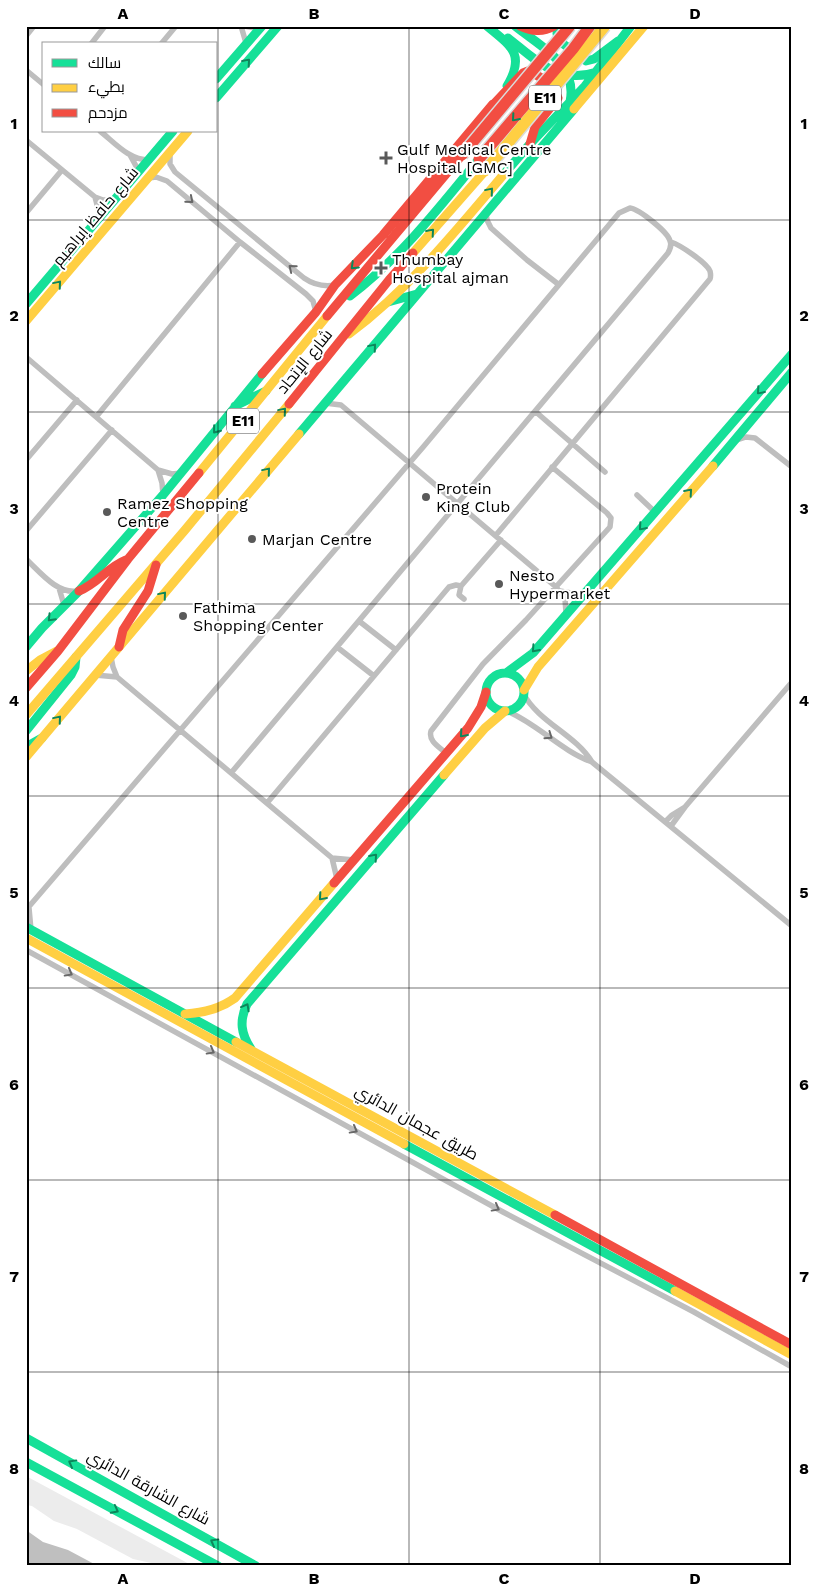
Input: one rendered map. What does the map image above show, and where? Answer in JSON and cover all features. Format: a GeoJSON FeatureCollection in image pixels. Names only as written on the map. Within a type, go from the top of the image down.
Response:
{"type":"FeatureCollection","features":[{"type":"Feature","properties":{"kind":"main road"},"geometry":{"type":"LineString","coordinates":[[218,96],[278,26]]}},
{"type":"Feature","properties":{"kind":"main road"},"geometry":{"type":"LineString","coordinates":[[26,648],[79,591],[181,473],[235,406],[316,312],[335,285],[394,222],[490,109],[514,74],[517,62],[511,46],[487,26]]}},
{"type":"Feature","properties":{"kind":"main road"},"geometry":{"type":"LineString","coordinates":[[493,26],[553,72],[562,76],[587,76],[597,72]]}},
{"type":"Feature","properties":{"kind":"main road"},"geometry":{"type":"LineString","coordinates":[[515,26],[560,62],[570,77],[572,90],[570,102]]}},
{"type":"Feature","properties":{"kind":"main road"},"geometry":{"type":"LineString","coordinates":[[520,26],[540,32],[554,26]]}},
{"type":"Feature","properties":{"kind":"main road"},"geometry":{"type":"LineString","coordinates":[[562,26],[557,33],[558,40],[586,61],[593,61],[607,48],[619,41]]}},
{"type":"Feature","properties":{"kind":"main road","name":"شارع الإتحاد"},"geometry":{"type":"LineString","coordinates":[[26,688],[58,651],[128,559],[570,26]]}},
{"type":"Feature","properties":{"kind":"main road"},"geometry":{"type":"LineString","coordinates":[[340,303],[361,288],[390,262],[573,49],[590,26]]}},
{"type":"Feature","properties":{"kind":"main road","name":"شارع الإتحاد"},"geometry":{"type":"LineString","coordinates":[[26,715],[156,563],[345,336],[389,280],[485,171],[605,26]]}},
{"type":"Feature","properties":{"kind":"main road"},"geometry":{"type":"LineString","coordinates":[[345,336],[388,302],[443,246],[530,144],[597,72],[631,26]]}},
{"type":"Feature","properties":{"kind":"main road"},"geometry":{"type":"LineString","coordinates":[[26,757],[644,26]]}},
{"type":"Feature","properties":{"kind":"main road"},"geometry":{"type":"LineString","coordinates":[[218,77],[246,42],[261,28]]}},
{"type":"Feature","properties":{"kind":"main road"},"geometry":{"type":"LineString","coordinates":[[490,109],[499,102],[522,73],[528,71],[534,73],[555,92],[558,98],[536,127],[530,144]]}},
{"type":"Feature","properties":{"kind":"main road","name":"شارع حافظ إبراهيم"},"geometry":{"type":"LineString","coordinates":[[26,304],[172,132]]}},
{"type":"Feature","properties":{"kind":"main road","name":"شارع حافظ إبراهيم"},"geometry":{"type":"LineString","coordinates":[[26,321],[187,132]]}},
{"type":"Feature","properties":{"kind":"main road"},"geometry":{"type":"LineString","coordinates":[[384,248],[394,222]]}},
{"type":"Feature","properties":{"kind":"main road"},"geometry":{"type":"LineString","coordinates":[[388,302],[417,294]]}},
{"type":"Feature","properties":{"kind":"main road"},"geometry":{"type":"LineString","coordinates":[[184,1014],[212,1011],[230,1002],[473,722],[481,707],[490,680],[497,675],[506,673],[533,653],[792,354]]}},
{"type":"Feature","properties":{"kind":"main road"},"geometry":{"type":"LineString","coordinates":[[253,1052],[241,1030],[241,1019],[244,1009],[485,728],[506,711],[517,706],[538,667],[735,441],[792,372]]}},
{"type":"Feature","properties":{"kind":"main road"},"geometry":{"type":"LineString","coordinates":[[235,406],[269,389]]}},
{"type":"Feature","properties":{"kind":"main road"},"geometry":{"type":"LineString","coordinates":[[79,591],[94,584],[116,564],[128,559]]}},
{"type":"Feature","properties":{"kind":"main road"},"geometry":{"type":"LineString","coordinates":[[119,647],[125,625],[148,591],[156,563]]}},
{"type":"Feature","properties":{"kind":"main road"},"geometry":{"type":"LineString","coordinates":[[26,672],[40,660],[58,651]]}},
{"type":"Feature","properties":{"kind":"main road"},"geometry":{"type":"LineString","coordinates":[[26,731],[71,675],[75,667],[76,657]]}},
{"type":"Feature","properties":{"kind":"main road"},"geometry":{"type":"LineString","coordinates":[[506,673],[518,679],[524,692]]}},
{"type":"Feature","properties":{"kind":"main road"},"geometry":{"type":"LineString","coordinates":[[486,692],[490,704],[497,710],[506,711]]}},
{"type":"Feature","properties":{"kind":"main road"},"geometry":{"type":"LineString","coordinates":[[26,747],[42,738]]}},
{"type":"Feature","properties":{"kind":"main road"},"geometry":{"type":"LineString","coordinates":[[291,953],[287,948],[288,942],[297,931],[299,923]]}},
{"type":"Feature","properties":{"kind":"main road","name":"طريق عجمان الدائري"},"geometry":{"type":"LineString","coordinates":[[28,932],[184,1014],[792,1345]]}},
{"type":"Feature","properties":{"kind":"main road","name":"طريق عجمان الدائري"},"geometry":{"type":"LineString","coordinates":[[28,932],[792,1355]]}},
{"type":"Feature","properties":{"kind":"main road","name":"شارع الشارقة الدائري"},"geometry":{"type":"LineString","coordinates":[[26,1438],[256,1566]]}},
{"type":"Feature","properties":{"kind":"main road"},"geometry":{"type":"LineString","coordinates":[[26,1462],[218,1566]]}},
{"type":"Feature","properties":{"kind":"street"},"geometry":{"type":"LineString","coordinates":[[26,36],[34,26]]}},
{"type":"Feature","properties":{"kind":"street"},"geometry":{"type":"LineString","coordinates":[[93,42],[106,26]]}},
{"type":"Feature","properties":{"kind":"street"},"geometry":{"type":"LineString","coordinates":[[164,42],[176,26]]}},
{"type":"Feature","properties":{"kind":"street"},"geometry":{"type":"LineString","coordinates":[[246,42],[243,26],[261,28]]}},
{"type":"Feature","properties":{"kind":"street"},"geometry":{"type":"LineString","coordinates":[[26,70],[42,83]]}},
{"type":"Feature","properties":{"kind":"street"},"geometry":{"type":"LineString","coordinates":[[101,132],[130,156],[136,166],[137,174]]}},
{"type":"Feature","properties":{"kind":"street"},"geometry":{"type":"LineString","coordinates":[[26,140],[95,196],[107,201],[115,200]]}},
{"type":"Feature","properties":{"kind":"street"},"geometry":{"type":"LineString","coordinates":[[170,152],[170,164],[180,176],[304,278],[316,285],[335,285]]}},
{"type":"Feature","properties":{"kind":"street"},"geometry":{"type":"LineString","coordinates":[[130,156],[149,160]]}},
{"type":"Feature","properties":{"kind":"street"},"geometry":{"type":"LineString","coordinates":[[26,213],[62,170]]}},
{"type":"Feature","properties":{"kind":"street"},"geometry":{"type":"LineString","coordinates":[[172,186],[174,179],[180,176]]}},
{"type":"Feature","properties":{"kind":"street"},"geometry":{"type":"LineString","coordinates":[[149,178],[160,178],[172,186],[296,286],[313,301],[316,312]]}},
{"type":"Feature","properties":{"kind":"street"},"geometry":{"type":"LineString","coordinates":[[95,196],[99,206],[100,217]]}},
{"type":"Feature","properties":{"kind":"street"},"geometry":{"type":"LineString","coordinates":[[28,932],[27,909],[410,462],[619,213],[626,209],[638,210],[666,234],[671,242],[684,248],[708,269],[710,279],[552,467],[461,586],[459,595],[464,599]]}},
{"type":"Feature","properties":{"kind":"street"},"geometry":{"type":"LineString","coordinates":[[486,212],[490,228]]}},
{"type":"Feature","properties":{"kind":"street"},"geometry":{"type":"LineString","coordinates":[[474,226],[490,228],[558,284]]}},
{"type":"Feature","properties":{"kind":"street"},"geometry":{"type":"LineString","coordinates":[[96,417],[240,242]]}},
{"type":"Feature","properties":{"kind":"street"},"geometry":{"type":"LineString","coordinates":[[231,773],[668,253],[671,242]]}},
{"type":"Feature","properties":{"kind":"street"},"geometry":{"type":"LineString","coordinates":[[296,286],[304,283],[304,278]]}},
{"type":"Feature","properties":{"kind":"street"},"geometry":{"type":"LineString","coordinates":[[26,357],[158,470],[172,474],[181,473]]}},
{"type":"Feature","properties":{"kind":"street"},"geometry":{"type":"LineString","coordinates":[[337,388],[341,405]]}},
{"type":"Feature","properties":{"kind":"street"},"geometry":{"type":"LineString","coordinates":[[26,460],[77,400]]}},
{"type":"Feature","properties":{"kind":"street"},"geometry":{"type":"LineString","coordinates":[[325,403],[341,405],[558,589],[564,599],[566,614]]}},
{"type":"Feature","properties":{"kind":"street"},"geometry":{"type":"LineString","coordinates":[[536,412],[605,472]]}},
{"type":"Feature","properties":{"kind":"street"},"geometry":{"type":"LineString","coordinates":[[26,531],[112,430]]}},
{"type":"Feature","properties":{"kind":"street"},"geometry":{"type":"LineString","coordinates":[[735,441],[746,436],[755,438],[792,467]]}},
{"type":"Feature","properties":{"kind":"street"},"geometry":{"type":"LineString","coordinates":[[446,753],[431,739],[431,730],[483,664],[558,589],[609,529],[611,521],[608,513],[552,467]]}},
{"type":"Feature","properties":{"kind":"street"},"geometry":{"type":"LineString","coordinates":[[158,470],[162,483],[162,495]]}},
{"type":"Feature","properties":{"kind":"street"},"geometry":{"type":"LineString","coordinates":[[637,495],[655,512]]}},
{"type":"Feature","properties":{"kind":"street"},"geometry":{"type":"LineString","coordinates":[[26,559],[59,588],[69,592],[79,591]]}},
{"type":"Feature","properties":{"kind":"street"},"geometry":{"type":"LineString","coordinates":[[267,803],[449,587],[461,586]]}},
{"type":"Feature","properties":{"kind":"street"},"geometry":{"type":"LineString","coordinates":[[59,588],[64,605]]}},
{"type":"Feature","properties":{"kind":"street"},"geometry":{"type":"LineString","coordinates":[[558,589],[582,595]]}},
{"type":"Feature","properties":{"kind":"street"},"geometry":{"type":"LineString","coordinates":[[359,621],[396,650]]}},
{"type":"Feature","properties":{"kind":"street"},"geometry":{"type":"LineString","coordinates":[[337,647],[374,676]]}},
{"type":"Feature","properties":{"kind":"street"},"geometry":{"type":"LineString","coordinates":[[111,656],[117,678],[332,858],[354,860]]}},
{"type":"Feature","properties":{"kind":"street"},"geometry":{"type":"LineString","coordinates":[[95,675],[117,678]]}},
{"type":"Feature","properties":{"kind":"street"},"geometry":{"type":"LineString","coordinates":[[671,826],[684,807],[792,682]]}},
{"type":"Feature","properties":{"kind":"street"},"geometry":{"type":"LineString","coordinates":[[524,692],[535,710],[580,747],[592,762],[792,926]]}},
{"type":"Feature","properties":{"kind":"street"},"geometry":{"type":"LineString","coordinates":[[506,711],[524,719],[577,756],[592,762]]}},
{"type":"Feature","properties":{"kind":"street"},"geometry":{"type":"LineString","coordinates":[[666,821],[684,807]]}},
{"type":"Feature","properties":{"kind":"street"},"geometry":{"type":"LineString","coordinates":[[332,858],[337,879]]}},
{"type":"Feature","properties":{"kind":"street"},"geometry":{"type":"LineString","coordinates":[[26,950],[503,1212],[694,1312],[792,1368]]}},
{"type":"Feature","properties":{"kind":"shaded area"},"geometry":{"type":"Polygon","coordinates":[[[26,1476],[193,1566],[165,1566],[133,1559],[77,1529],[54,1521],[32,1506],[26,1505],[26,1476]]]}},
{"type":"Feature","properties":{"kind":"shaded area"},"geometry":{"type":"Polygon","coordinates":[[[26,1530],[43,1542],[68,1550],[98,1566],[26,1566],[26,1530]]]}},
{"type":"Feature","properties":{"kind":"traffic: fast"},"geometry":{"type":"LineString","coordinates":[[218,77],[262,26]]}},
{"type":"Feature","properties":{"kind":"traffic: fast"},"geometry":{"type":"LineString","coordinates":[[218,96],[278,26]]}},
{"type":"Feature","properties":{"kind":"traffic: fast"},"geometry":{"type":"LineString","coordinates":[[487,26],[503,39],[513,52],[515,66],[507,86]]}},
{"type":"Feature","properties":{"kind":"traffic: fast"},"geometry":{"type":"LineString","coordinates":[[515,26],[546,49],[563,67],[571,89],[570,102]]}},
{"type":"Feature","properties":{"kind":"traffic: fast"},"geometry":{"type":"LineString","coordinates":[[562,26],[557,33],[558,40],[586,61],[594,59],[618,41]]}},
{"type":"Feature","properties":{"kind":"traffic: fast"},"geometry":{"type":"LineString","coordinates":[[504,174],[585,86],[631,26]]}},
{"type":"Feature","properties":{"kind":"traffic: fast"},"geometry":{"type":"LineString","coordinates":[[508,38],[538,62],[559,73],[583,75],[597,72]]}},
{"type":"Feature","properties":{"kind":"traffic: fast"},"geometry":{"type":"LineString","coordinates":[[299,434],[574,109]]}},
{"type":"Feature","properties":{"kind":"traffic: fast"},"geometry":{"type":"LineString","coordinates":[[26,304],[172,132]]}},
{"type":"Feature","properties":{"kind":"traffic: fast"},"geometry":{"type":"LineString","coordinates":[[350,296],[369,281],[403,248],[479,159]]}},
{"type":"Feature","properties":{"kind":"traffic: fast"},"geometry":{"type":"LineString","coordinates":[[388,302],[417,294]]}},
{"type":"Feature","properties":{"kind":"traffic: fast"},"geometry":{"type":"LineString","coordinates":[[506,673],[533,653],[792,354]]}},
{"type":"Feature","properties":{"kind":"traffic: fast"},"geometry":{"type":"LineString","coordinates":[[713,466],[792,372]]}},
{"type":"Feature","properties":{"kind":"traffic: fast"},"geometry":{"type":"LineString","coordinates":[[26,647],[79,591],[163,495],[262,374]]}},
{"type":"Feature","properties":{"kind":"traffic: fast"},"geometry":{"type":"LineString","coordinates":[[235,406],[266,391]]}},
{"type":"Feature","properties":{"kind":"traffic: fast"},"geometry":{"type":"LineString","coordinates":[[26,731],[71,675],[75,667],[76,657]]}},
{"type":"Feature","properties":{"kind":"traffic: fast"},"geometry":{"type":"LineString","coordinates":[[505,673],[518,679],[524,692],[518,705],[505,711],[492,705],[486,692],[492,679],[505,673]]}},
{"type":"Feature","properties":{"kind":"traffic: fast"},"geometry":{"type":"LineString","coordinates":[[26,747],[42,738]]}},
{"type":"Feature","properties":{"kind":"traffic: fast"},"geometry":{"type":"LineString","coordinates":[[251,1049],[242,1027],[244,1010],[247,1004],[444,775]]}},
{"type":"Feature","properties":{"kind":"traffic: fast"},"geometry":{"type":"LineString","coordinates":[[26,927],[236,1042]]}},
{"type":"Feature","properties":{"kind":"traffic: fast"},"geometry":{"type":"LineString","coordinates":[[404,1144],[675,1291]]}},
{"type":"Feature","properties":{"kind":"traffic: fast"},"geometry":{"type":"LineString","coordinates":[[26,1438],[256,1566]]}},
{"type":"Feature","properties":{"kind":"traffic: fast"},"geometry":{"type":"LineString","coordinates":[[26,1462],[218,1566]]}},
{"type":"Feature","properties":{"kind":"traffic: slow"},"geometry":{"type":"LineString","coordinates":[[485,171],[605,26]]}},
{"type":"Feature","properties":{"kind":"traffic: slow"},"geometry":{"type":"LineString","coordinates":[[574,109],[644,26]]}},
{"type":"Feature","properties":{"kind":"traffic: slow"},"geometry":{"type":"LineString","coordinates":[[26,321],[187,132]]}},
{"type":"Feature","properties":{"kind":"traffic: slow"},"geometry":{"type":"LineString","coordinates":[[413,253],[485,171]]}},
{"type":"Feature","properties":{"kind":"traffic: slow"},"geometry":{"type":"LineString","coordinates":[[349,334],[371,317],[412,279],[450,238],[504,174]]}},
{"type":"Feature","properties":{"kind":"traffic: slow"},"geometry":{"type":"LineString","coordinates":[[199,473],[327,316]]}},
{"type":"Feature","properties":{"kind":"traffic: slow"},"geometry":{"type":"LineString","coordinates":[[26,715],[185,530],[289,404]]}},
{"type":"Feature","properties":{"kind":"traffic: slow"},"geometry":{"type":"LineString","coordinates":[[26,757],[299,434]]}},
{"type":"Feature","properties":{"kind":"traffic: slow"},"geometry":{"type":"LineString","coordinates":[[524,690],[538,667],[713,466]]}},
{"type":"Feature","properties":{"kind":"traffic: slow"},"geometry":{"type":"LineString","coordinates":[[26,671],[40,660],[57,651]]}},
{"type":"Feature","properties":{"kind":"traffic: slow"},"geometry":{"type":"LineString","coordinates":[[444,775],[485,728],[505,711]]}},
{"type":"Feature","properties":{"kind":"traffic: slow"},"geometry":{"type":"LineString","coordinates":[[185,1014],[212,1010],[235,998],[334,883]]}},
{"type":"Feature","properties":{"kind":"traffic: slow"},"geometry":{"type":"LineString","coordinates":[[26,938],[404,1144]]}},
{"type":"Feature","properties":{"kind":"traffic: slow"},"geometry":{"type":"LineString","coordinates":[[236,1042],[555,1215]]}},
{"type":"Feature","properties":{"kind":"traffic: slow"},"geometry":{"type":"LineString","coordinates":[[675,1291],[792,1355]]}},
{"type":"Feature","properties":{"kind":"traffic: jam"},"geometry":{"type":"LineString","coordinates":[[520,26],[537,30],[545,30],[554,26]]}},
{"type":"Feature","properties":{"kind":"traffic: jam"},"geometry":{"type":"LineString","coordinates":[[462,155],[570,26]]}},
{"type":"Feature","properties":{"kind":"traffic: jam"},"geometry":{"type":"LineString","coordinates":[[479,159],[573,49],[590,26]]}},
{"type":"Feature","properties":{"kind":"traffic: jam"},"geometry":{"type":"LineString","coordinates":[[489,109],[523,73],[528,71],[546,82],[558,98],[535,127],[530,144]]}},
{"type":"Feature","properties":{"kind":"traffic: jam"},"geometry":{"type":"LineString","coordinates":[[262,374],[316,312],[335,285],[383,235],[493,104]]}},
{"type":"Feature","properties":{"kind":"traffic: jam"},"geometry":{"type":"LineString","coordinates":[[327,316],[462,155]]}},
{"type":"Feature","properties":{"kind":"traffic: jam"},"geometry":{"type":"LineString","coordinates":[[289,404],[413,253]]}},
{"type":"Feature","properties":{"kind":"traffic: jam"},"geometry":{"type":"LineString","coordinates":[[26,688],[58,651],[128,559],[199,473]]}},
{"type":"Feature","properties":{"kind":"traffic: jam"},"geometry":{"type":"LineString","coordinates":[[79,591],[126,560]]}},
{"type":"Feature","properties":{"kind":"traffic: jam"},"geometry":{"type":"LineString","coordinates":[[119,647],[123,630],[148,591],[156,565]]}},
{"type":"Feature","properties":{"kind":"traffic: jam"},"geometry":{"type":"LineString","coordinates":[[334,883],[468,728],[481,707],[486,692]]}},
{"type":"Feature","properties":{"kind":"traffic: jam"},"geometry":{"type":"LineString","coordinates":[[555,1215],[792,1345]]}},
{"type":"Feature","properties":{"kind":"place","name":"Gulf Medical Centre Hospital [GMC]"},"geometry":{"type":"Point","coordinates":[386,158]}},
{"type":"Feature","properties":{"kind":"place","name":"Thumbay Hospital ajman"},"geometry":{"type":"Point","coordinates":[381,268]}},
{"type":"Feature","properties":{"kind":"place","name":"Protein King Club"},"geometry":{"type":"Point","coordinates":[426,497]}},
{"type":"Feature","properties":{"kind":"place","name":"Ramez Shopping Centre"},"geometry":{"type":"Point","coordinates":[107,512]}},
{"type":"Feature","properties":{"kind":"place","name":"Marjan Centre"},"geometry":{"type":"Point","coordinates":[252,539]}},
{"type":"Feature","properties":{"kind":"place","name":"Nesto Hypermarket"},"geometry":{"type":"Point","coordinates":[499,584]}},
{"type":"Feature","properties":{"kind":"place","name":"Fathima Shopping Center"},"geometry":{"type":"Point","coordinates":[183,616]}}]}
